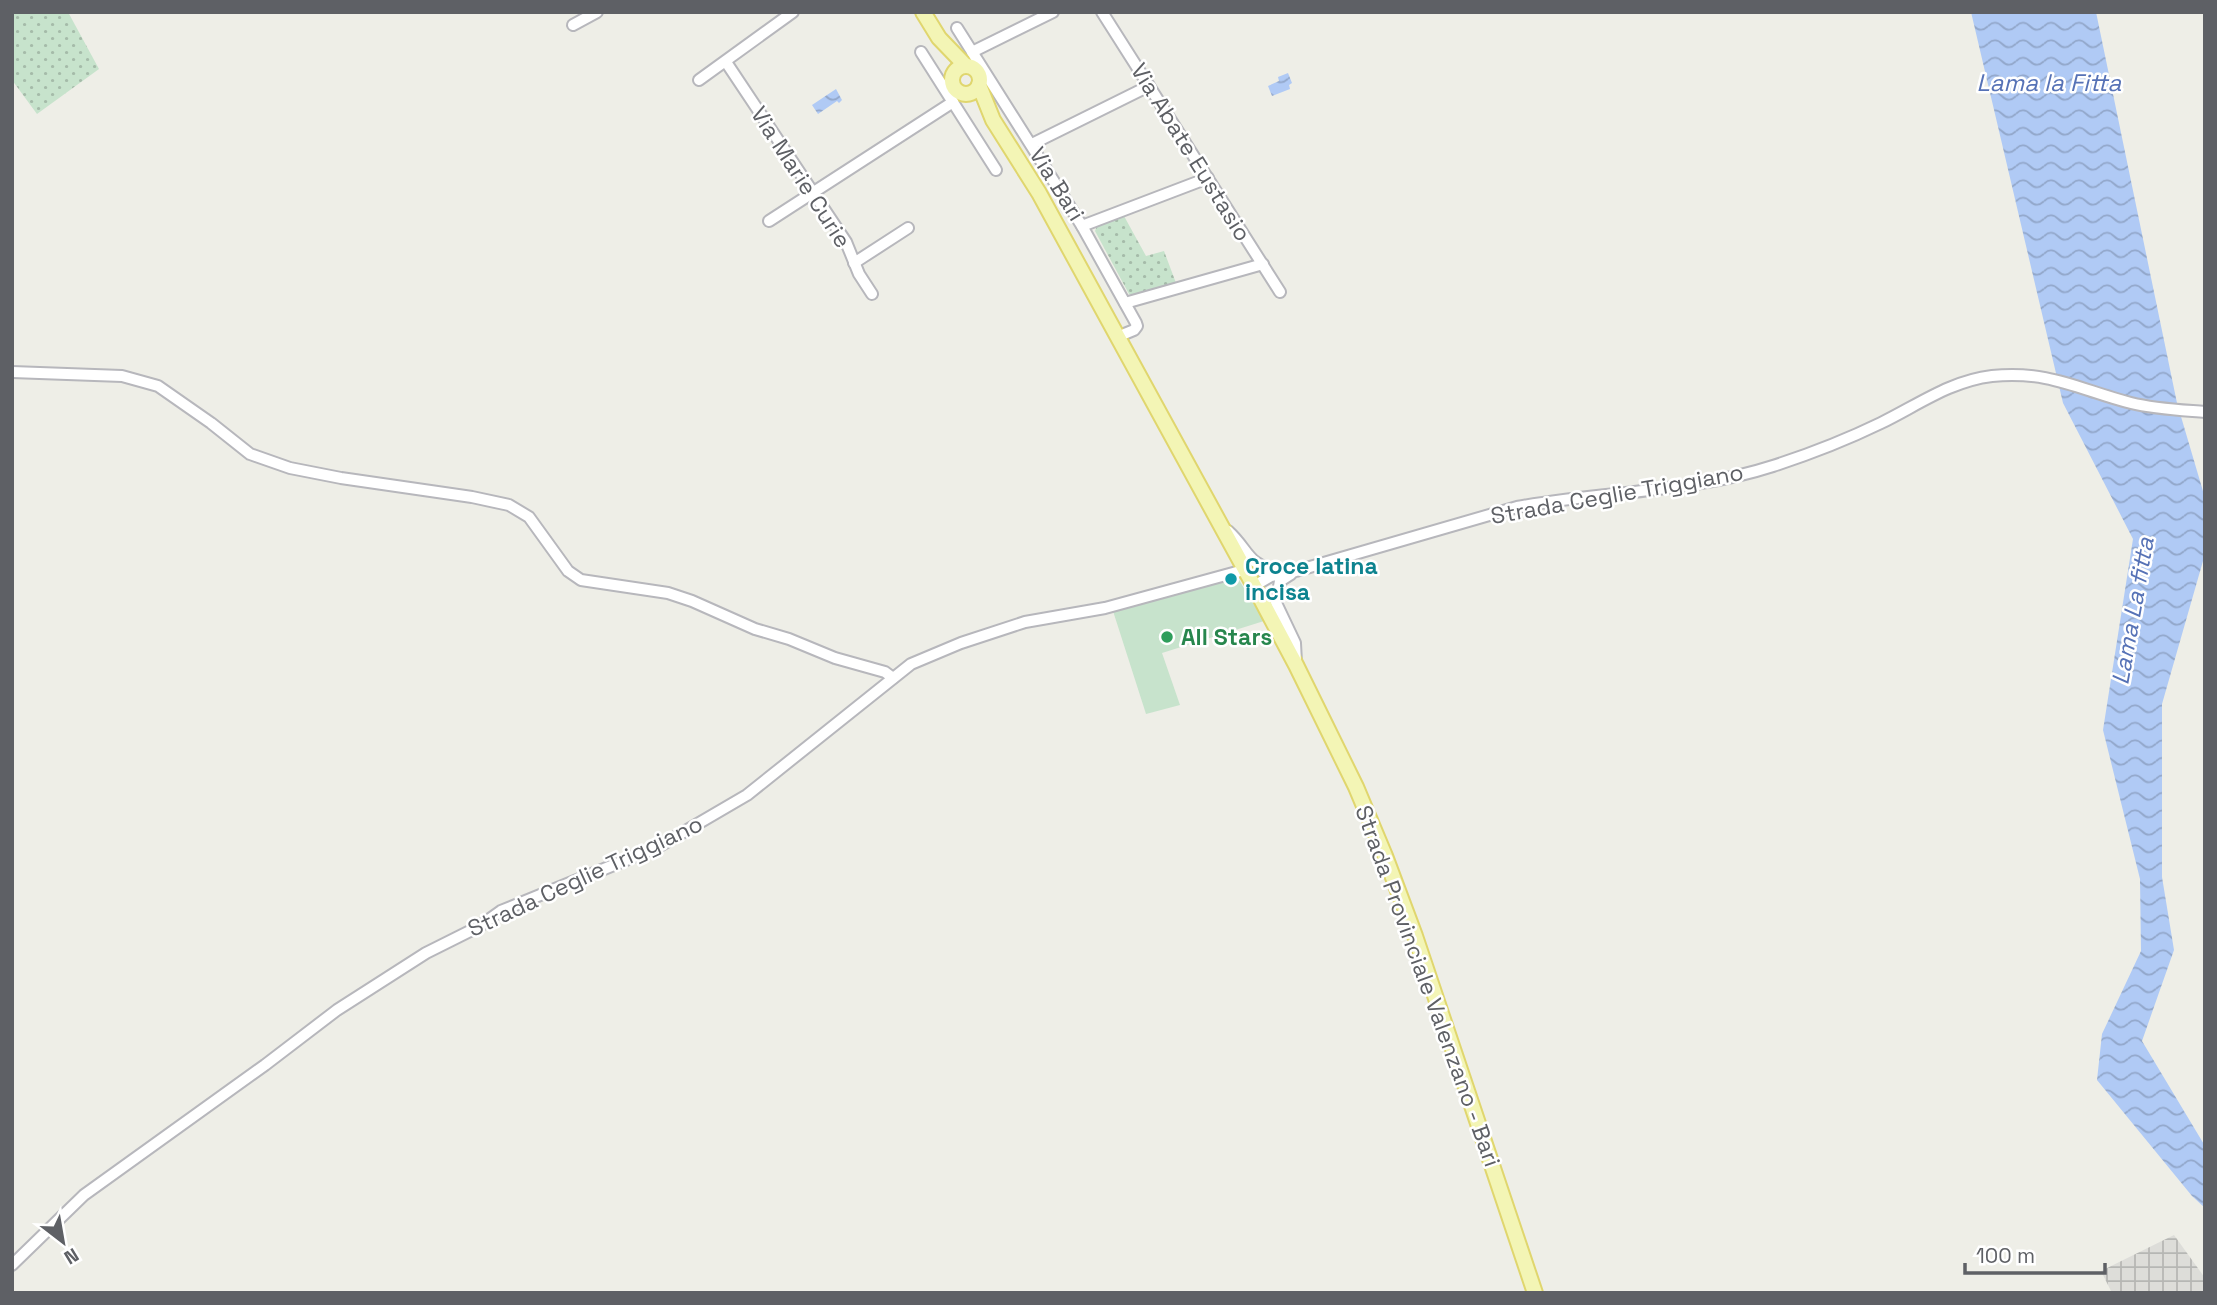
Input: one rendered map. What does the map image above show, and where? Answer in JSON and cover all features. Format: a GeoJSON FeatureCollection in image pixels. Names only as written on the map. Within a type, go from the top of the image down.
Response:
{"type":"FeatureCollection","features":[{"type":"Feature","properties":{"kind":"main road","name":"Via Bari"},"geometry":{"type":"LineString","coordinates":[[923,12],[939,38],[955,90],[993,120]]}},
{"type":"Feature","properties":{"kind":"main road","name":"Via Bari"},"geometry":{"type":"LineString","coordinates":[[939,38],[975,68],[993,120],[1039,192],[1166,426]]}},
{"type":"Feature","properties":{"kind":"main road"},"geometry":{"type":"LineString","coordinates":[[958,68],[975,68],[974,92],[955,90],[958,68]]}},
{"type":"Feature","properties":{"kind":"main road","name":"Strada Provinciale Valenzano - Bari"},"geometry":{"type":"LineString","coordinates":[[1166,426],[1296,665],[1356,787],[1385,856],[1423,961],[1535,1293]]}},
{"type":"Feature","properties":{"kind":"street"},"geometry":{"type":"LineString","coordinates":[[573,25],[597,12]]}},
{"type":"Feature","properties":{"kind":"street"},"geometry":{"type":"LineString","coordinates":[[699,80],[793,12]]}},
{"type":"Feature","properties":{"kind":"street"},"geometry":{"type":"LineString","coordinates":[[975,68],[1053,12]]}},
{"type":"Feature","properties":{"kind":"street","name":"Via Abate Eustasio"},"geometry":{"type":"LineString","coordinates":[[1102,12],[1280,292]]}},
{"type":"Feature","properties":{"kind":"street","name":"Via Bari"},"geometry":{"type":"LineString","coordinates":[[957,28],[975,68],[1032,144],[1082,226],[1137,326],[1117,337]]}},
{"type":"Feature","properties":{"kind":"street","name":"Via Bari"},"geometry":{"type":"LineString","coordinates":[[921,52],[955,90],[996,170]]}},
{"type":"Feature","properties":{"kind":"street","name":"Via Marie Curie"},"geometry":{"type":"LineString","coordinates":[[726,62],[848,245],[854,263],[872,294]]}},
{"type":"Feature","properties":{"kind":"street"},"geometry":{"type":"LineString","coordinates":[[1032,144],[1149,86]]}},
{"type":"Feature","properties":{"kind":"street"},"geometry":{"type":"LineString","coordinates":[[769,221],[955,90]]}},
{"type":"Feature","properties":{"kind":"street"},"geometry":{"type":"LineString","coordinates":[[1082,226],[1208,178]]}},
{"type":"Feature","properties":{"kind":"street"},"geometry":{"type":"LineString","coordinates":[[854,263],[908,228]]}},
{"type":"Feature","properties":{"kind":"street"},"geometry":{"type":"LineString","coordinates":[[1125,303],[1263,264]]}},
{"type":"Feature","properties":{"kind":"street"},"geometry":{"type":"LineString","coordinates":[[1090,289],[1111,278]]}},
{"type":"Feature","properties":{"kind":"street"},"geometry":{"type":"LineString","coordinates":[[12,372],[122,376],[134,379],[158,386],[250,454],[290,468],[509,505],[529,517],[568,571],[581,580],[668,593],[755,629],[789,639],[835,658],[885,672],[893,678]]}},
{"type":"Feature","properties":{"kind":"street","name":"Strada Ceglie Triggiano"},"geometry":{"type":"LineString","coordinates":[[1254,586],[1266,578],[1281,577],[1517,507],[1553,500],[1679,487],[1770,467],[1827,447],[1883,422],[1947,388],[1990,376],[2035,376],[2062,380],[2144,406],[2205,412]]}},
{"type":"Feature","properties":{"kind":"street"},"geometry":{"type":"LineString","coordinates":[[1216,520],[1235,538],[1250,559],[1281,577],[1276,603],[1295,643],[1296,665]]}},
{"type":"Feature","properties":{"kind":"street","name":"Strada Ceglie Triggiano"},"geometry":{"type":"LineString","coordinates":[[12,1265],[84,1195],[337,1010],[426,953],[480,926],[501,912],[658,847],[747,795],[911,664],[1026,622],[1105,608],[1244,570]]}},
{"type":"Feature","properties":{"kind":"shaded area"},"geometry":{"type":"Polygon","coordinates":[[[2174,1235],[2205,1278],[2205,1293],[2112,1293],[2101,1271],[2174,1235]]]}},
{"type":"Feature","properties":{"kind":"green space"},"geometry":{"type":"Polygon","coordinates":[[[12,12],[68,12],[99,69],[37,114],[12,80],[12,12]]]}},
{"type":"Feature","properties":{"kind":"green space"},"geometry":{"type":"Polygon","coordinates":[[[1124,216],[1146,256],[1164,251],[1176,283],[1136,296],[1129,294],[1095,231],[1097,226],[1124,216]]]}},
{"type":"Feature","properties":{"kind":"green space","name":"All Stars"},"geometry":{"type":"Polygon","coordinates":[[[1236,575],[1264,621],[1162,653],[1180,705],[1146,714],[1113,611],[1236,575]]]}},
{"type":"Feature","properties":{"kind":"water","name":"Lama la Fitta"},"geometry":{"type":"Polygon","coordinates":[[[1971,12],[2096,12],[2177,403],[2205,498],[2205,554],[2162,704],[2162,877],[2174,950],[2142,1041],[2205,1146],[2205,1208],[2192,1196],[2097,1080],[2102,1034],[2141,951],[2140,879],[2103,730],[2133,539],[2063,403],[1971,12]]]}},
{"type":"Feature","properties":{"kind":"water"},"geometry":{"type":"Polygon","coordinates":[[[1288,73],[1292,83],[1289,85],[1290,89],[1272,96],[1268,86],[1288,73]]]}},
{"type":"Feature","properties":{"kind":"water"},"geometry":{"type":"Polygon","coordinates":[[[836,89],[842,100],[818,114],[812,105],[836,89]]]}},
{"type":"Feature","properties":{"kind":"place","name":"Croce latina incisa"},"geometry":{"type":"Point","coordinates":[1231,579]}},
{"type":"Feature","properties":{"kind":"place","name":"All Stars"},"geometry":{"type":"Point","coordinates":[1167,637]}},
{"type":"Feature","properties":{"kind":"water label","name":"Lama La fitta"},"geometry":{"type":"Point","coordinates":[2133,611]}}]}
